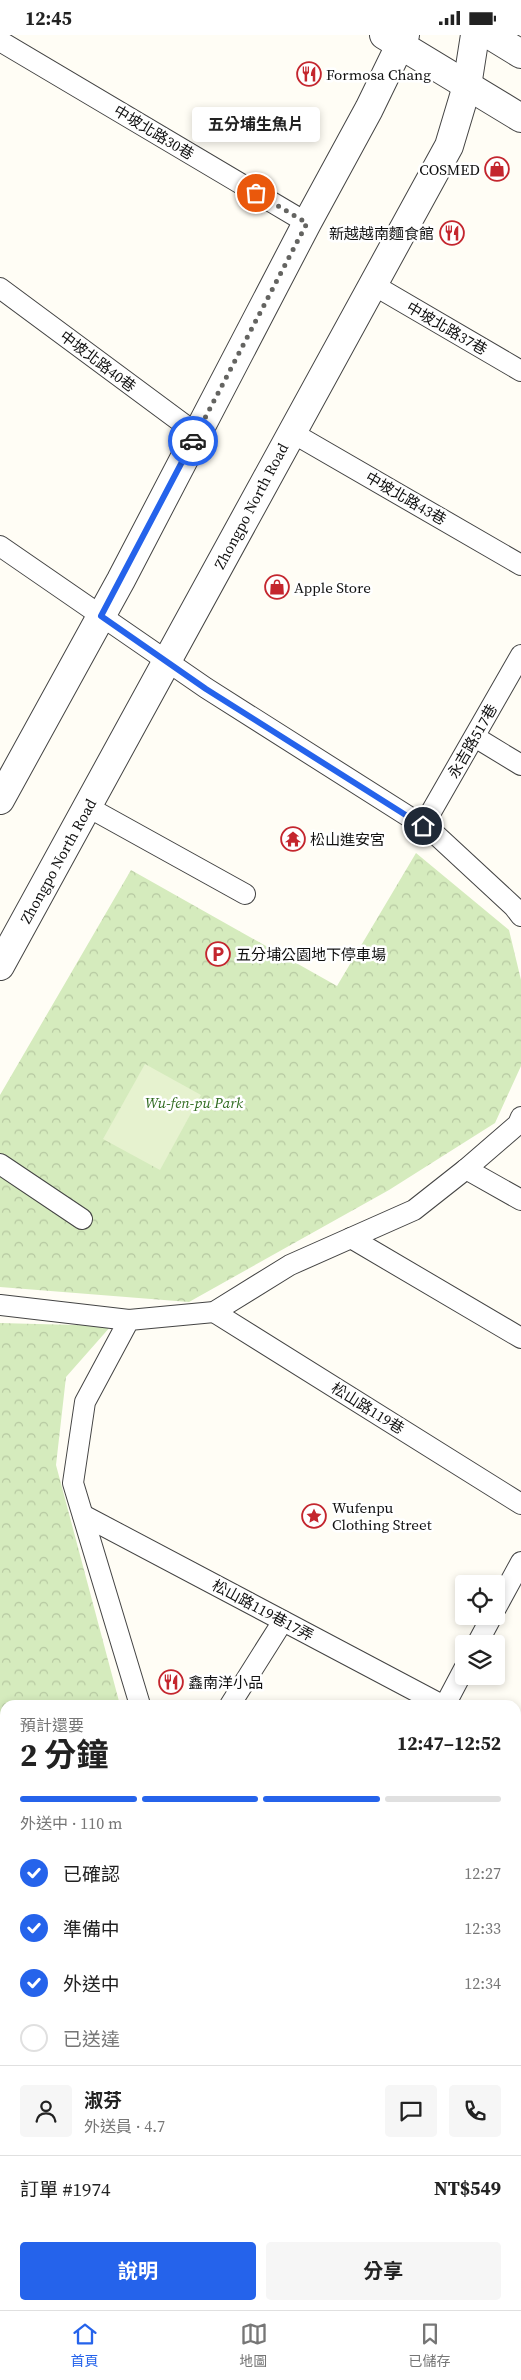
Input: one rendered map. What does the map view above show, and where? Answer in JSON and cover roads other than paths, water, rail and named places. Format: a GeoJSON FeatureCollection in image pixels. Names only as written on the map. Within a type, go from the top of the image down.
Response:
{"type":"FeatureCollection","features":[{"type":"Feature","properties":{"kind":"street","name":"Zhongpo North Road"},"geometry":{"type":"LineString","coordinates":[[0,966],[449,146],[467,86],[475,35]]}},
{"type":"Feature","properties":{"kind":"street"},"geometry":{"type":"LineString","coordinates":[[490,35],[521,54]]}},
{"type":"Feature","properties":{"kind":"street"},"geometry":{"type":"LineString","coordinates":[[0,800],[101,616],[307,223],[397,38],[467,86],[521,118]]}},
{"type":"Feature","properties":{"kind":"lane","name":"中坡北路30巷"},"geometry":{"type":"LineString","coordinates":[[0,41],[307,223]]}},
{"type":"Feature","properties":{"kind":"lane","name":"中坡北路37巷"},"geometry":{"type":"LineString","coordinates":[[372,284],[521,371]]}},
{"type":"Feature","properties":{"kind":"lane","name":"中坡北路40巷"},"geometry":{"type":"LineString","coordinates":[[0,288],[197,434]]}},
{"type":"Feature","properties":{"kind":"lane","name":"中坡北路43巷"},"geometry":{"type":"LineString","coordinates":[[291,432],[521,565]]}},
{"type":"Feature","properties":{"kind":"lane"},"geometry":{"type":"LineString","coordinates":[[0,546],[168,660],[206,689],[433,832],[514,907],[521,916]]}},
{"type":"Feature","properties":{"kind":"lane","name":"永吉路517巷"},"geometry":{"type":"LineString","coordinates":[[423,826],[521,655]]}},
{"type":"Feature","properties":{"kind":"lane"},"geometry":{"type":"LineString","coordinates":[[475,737],[521,765]]}},
{"type":"Feature","properties":{"kind":"lane"},"geometry":{"type":"LineString","coordinates":[[88,807],[246,894]]}},
{"type":"Feature","properties":{"kind":"lane"},"geometry":{"type":"LineString","coordinates":[[0,1305],[129,1320],[214,1313],[290,1265],[414,1209],[466,1169],[518,1124],[521,1117]]}},
{"type":"Feature","properties":{"kind":"lane"},"geometry":{"type":"LineString","coordinates":[[0,1164],[82,1219]]}},
{"type":"Feature","properties":{"kind":"lane"},"geometry":{"type":"LineString","coordinates":[[466,1169],[521,1200]]}},
{"type":"Feature","properties":{"kind":"lane"},"geometry":{"type":"LineString","coordinates":[[351,1238],[521,1338]]}},
{"type":"Feature","properties":{"kind":"lane","name":"松山路119巷"},"geometry":{"type":"LineString","coordinates":[[214,1313],[521,1504]]}},
{"type":"Feature","properties":{"kind":"lane"},"geometry":{"type":"LineString","coordinates":[[129,1320],[85,1402],[73,1483],[138,1700]]}},
{"type":"Feature","properties":{"kind":"lane","name":"松山路119巷17弄"},"geometry":{"type":"LineString","coordinates":[[83,1515],[433,1700]]}},
{"type":"Feature","properties":{"kind":"lane"},"geometry":{"type":"LineString","coordinates":[[505,1591],[521,1562]]}},
{"type":"Feature","properties":{"kind":"lane"},"geometry":{"type":"LineString","coordinates":[[233,1700],[283,1621]]}},
{"type":"Feature","properties":{"kind":"lane","name":"松山路119巷17弄"},"geometry":{"type":"LineString","coordinates":[[446,1700],[455,1684]]}},
{"type":"Feature","properties":{"kind":"place","name":"Formosa Chang"},"geometry":{"type":"Point","coordinates":[309,74]}},
{"type":"Feature","properties":{"kind":"place","name":"COSMED"},"geometry":{"type":"Point","coordinates":[497,169]}},
{"type":"Feature","properties":{"kind":"place","name":"五分埔生魚片"},"geometry":{"type":"Point","coordinates":[256,193]}},
{"type":"Feature","properties":{"kind":"place","name":"新越越南麵食館"},"geometry":{"type":"Point","coordinates":[452,233]}},
{"type":"Feature","properties":{"kind":"place","name":"Apple Store"},"geometry":{"type":"Point","coordinates":[277,587]}},
{"type":"Feature","properties":{"kind":"place","name":"松山進安宮"},"geometry":{"type":"Point","coordinates":[293,839]}},
{"type":"Feature","properties":{"kind":"place","name":"五分埔公園地下停車場"},"geometry":{"type":"Point","coordinates":[218,954]}},
{"type":"Feature","properties":{"kind":"place","name":"Wufenpu Clothing Street"},"geometry":{"type":"Point","coordinates":[314,1516]}},
{"type":"Feature","properties":{"kind":"place","name":"鑫南洋小品"},"geometry":{"type":"Point","coordinates":[171,1682]}},
{"type":"Feature","properties":{"kind":"park label","name":"Wu-fen-pu Park"},"geometry":{"type":"Point","coordinates":[194,1102]}}]}
